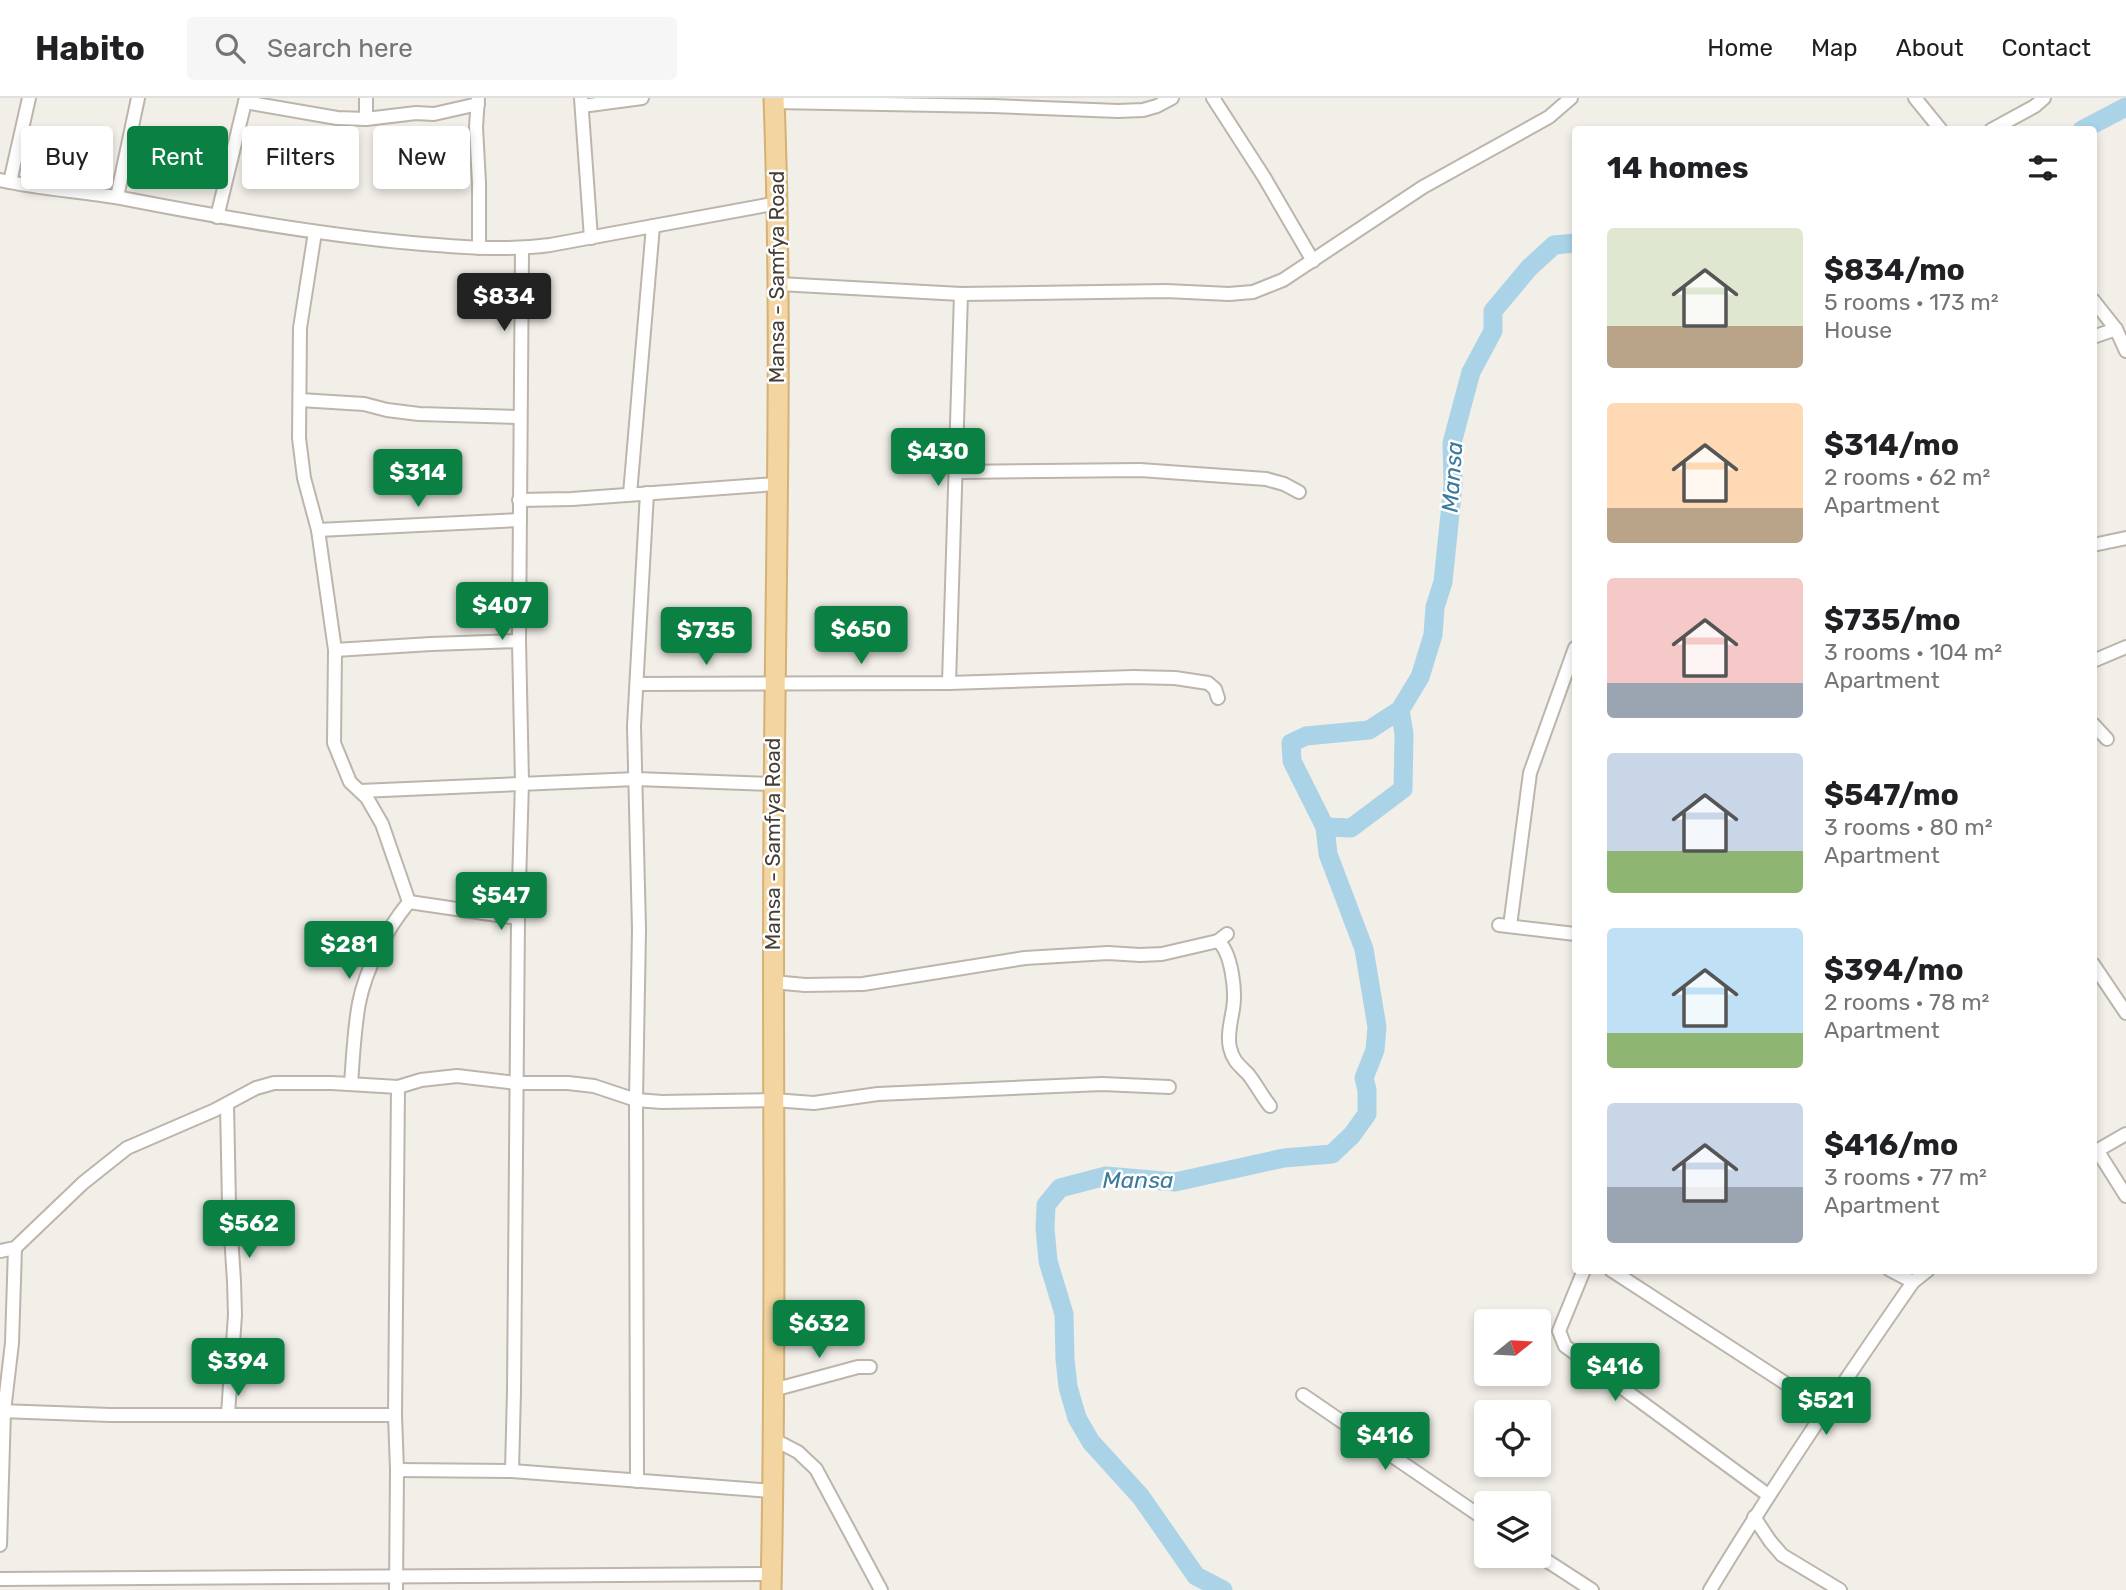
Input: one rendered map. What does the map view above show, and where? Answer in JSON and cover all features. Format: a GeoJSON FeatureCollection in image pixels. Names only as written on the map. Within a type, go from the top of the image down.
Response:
{"type":"FeatureCollection","features":[{"type":"Feature","properties":{"kind":"main road","name":"Mansa - Samfya Road"},"geometry":{"type":"LineString","coordinates":[[771,1582],[774,683],[779,284],[774,100]]}},
{"type":"Feature","properties":{"kind":"street"},"geometry":{"type":"LineString","coordinates":[[29,98],[5,181],[117,197],[314,233],[479,248],[522,248],[778,203]]}},
{"type":"Feature","properties":{"kind":"street"},"geometry":{"type":"LineString","coordinates":[[117,197],[138,98]]}},
{"type":"Feature","properties":{"kind":"street"},"geometry":{"type":"LineString","coordinates":[[366,98],[366,119]]}},
{"type":"Feature","properties":{"kind":"street"},"geometry":{"type":"LineString","coordinates":[[591,238],[581,102],[642,98]]}},
{"type":"Feature","properties":{"kind":"street"},"geometry":{"type":"LineString","coordinates":[[774,100],[920,101],[1118,111],[1143,110],[1172,98]]}},
{"type":"Feature","properties":{"kind":"street"},"geometry":{"type":"LineString","coordinates":[[1213,98],[1314,261]]}},
{"type":"Feature","properties":{"kind":"street"},"geometry":{"type":"LineString","coordinates":[[779,284],[961,294],[1253,292],[1283,280],[1423,187],[1549,117],[1571,98]]}},
{"type":"Feature","properties":{"kind":"street"},"geometry":{"type":"LineString","coordinates":[[1915,98],[1938,126]]}},
{"type":"Feature","properties":{"kind":"street"},"geometry":{"type":"LineString","coordinates":[[1998,126],[2035,106],[2044,98]]}},
{"type":"Feature","properties":{"kind":"street"},"geometry":{"type":"LineString","coordinates":[[217,217],[246,100],[337,118],[366,119],[416,113],[434,114],[478,101],[476,127],[479,248]]}},
{"type":"Feature","properties":{"kind":"street"},"geometry":{"type":"LineString","coordinates":[[631,494],[653,226]]}},
{"type":"Feature","properties":{"kind":"street"},"geometry":{"type":"LineString","coordinates":[[314,233],[300,328],[299,438],[304,478],[318,530],[335,650],[334,743],[350,782],[360,790],[382,824],[409,902]]}},
{"type":"Feature","properties":{"kind":"street"},"geometry":{"type":"LineString","coordinates":[[512,1471],[522,782],[519,500],[522,248]]}},
{"type":"Feature","properties":{"kind":"street"},"geometry":{"type":"LineString","coordinates":[[949,683],[961,294]]}},
{"type":"Feature","properties":{"kind":"street"},"geometry":{"type":"LineString","coordinates":[[2097,305],[2116,329],[2126,351]]}},
{"type":"Feature","properties":{"kind":"street"},"geometry":{"type":"LineString","coordinates":[[2097,336],[2116,329]]}},
{"type":"Feature","properties":{"kind":"street"},"geometry":{"type":"LineString","coordinates":[[300,400],[364,404],[419,414],[520,417]]}},
{"type":"Feature","properties":{"kind":"street"},"geometry":{"type":"LineString","coordinates":[[955,472],[1140,470],[1266,479],[1284,484],[1298,492]]}},
{"type":"Feature","properties":{"kind":"street"},"geometry":{"type":"LineString","coordinates":[[519,500],[572,499],[776,484]]}},
{"type":"Feature","properties":{"kind":"street"},"geometry":{"type":"LineString","coordinates":[[637,1481],[636,1100],[639,929],[635,726],[647,493]]}},
{"type":"Feature","properties":{"kind":"street"},"geometry":{"type":"LineString","coordinates":[[318,530],[520,520]]}},
{"type":"Feature","properties":{"kind":"street"},"geometry":{"type":"LineString","coordinates":[[2097,544],[2126,538]]}},
{"type":"Feature","properties":{"kind":"street"},"geometry":{"type":"LineString","coordinates":[[335,650],[519,641]]}},
{"type":"Feature","properties":{"kind":"street"},"geometry":{"type":"LineString","coordinates":[[2097,659],[2126,647]]}},
{"type":"Feature","properties":{"kind":"street"},"geometry":{"type":"LineString","coordinates":[[1572,656],[1530,773],[1505,926],[1572,934]]}},
{"type":"Feature","properties":{"kind":"street"},"geometry":{"type":"LineString","coordinates":[[638,684],[949,683],[1175,678],[1208,683],[1215,689],[1218,698]]}},
{"type":"Feature","properties":{"kind":"street"},"geometry":{"type":"LineString","coordinates":[[2097,728],[2107,739]]}},
{"type":"Feature","properties":{"kind":"street"},"geometry":{"type":"LineString","coordinates":[[360,790],[636,779],[774,783]]}},
{"type":"Feature","properties":{"kind":"street"},"geometry":{"type":"LineString","coordinates":[[409,902],[518,918]]}},
{"type":"Feature","properties":{"kind":"street"},"geometry":{"type":"LineString","coordinates":[[351,1084],[359,1003],[370,970],[397,917],[409,902]]}},
{"type":"Feature","properties":{"kind":"street"},"geometry":{"type":"LineString","coordinates":[[773,982],[806,985],[863,984],[999,961],[1108,953],[1162,954],[1222,938],[1228,956],[1234,1007],[1229,1045],[1235,1062],[1248,1074],[1270,1106]]}},
{"type":"Feature","properties":{"kind":"street"},"geometry":{"type":"LineString","coordinates":[[2097,970],[2126,1013]]}},
{"type":"Feature","properties":{"kind":"street"},"geometry":{"type":"LineString","coordinates":[[0,1251],[15,1248],[83,1183],[127,1148],[256,1088],[274,1083],[398,1087],[421,1080],[457,1076],[516,1083],[593,1086],[636,1100],[662,1102],[773,1100],[814,1103],[878,1094],[1102,1084],[1169,1087]]}},
{"type":"Feature","properties":{"kind":"street"},"geometry":{"type":"LineString","coordinates":[[396,1590],[398,1087]]}},
{"type":"Feature","properties":{"kind":"street"},"geometry":{"type":"LineString","coordinates":[[226,1104],[234,1292],[228,1414]]}},
{"type":"Feature","properties":{"kind":"street"},"geometry":{"type":"LineString","coordinates":[[2097,1150],[2126,1134]]}},
{"type":"Feature","properties":{"kind":"street"},"geometry":{"type":"LineString","coordinates":[[2097,1154],[2126,1196]]}},
{"type":"Feature","properties":{"kind":"street"},"geometry":{"type":"LineString","coordinates":[[0,1545],[2,1411],[12,1343],[15,1248]]}},
{"type":"Feature","properties":{"kind":"street"},"geometry":{"type":"LineString","coordinates":[[1582,1274],[1559,1331],[1565,1346],[1768,1495]]}},
{"type":"Feature","properties":{"kind":"street"},"geometry":{"type":"LineString","coordinates":[[1617,1274],[1825,1409]]}},
{"type":"Feature","properties":{"kind":"street"},"geometry":{"type":"LineString","coordinates":[[1898,1274],[1913,1282]]}},
{"type":"Feature","properties":{"kind":"street"},"geometry":{"type":"LineString","coordinates":[[1710,1590],[1825,1409],[1913,1282],[1923,1274]]}},
{"type":"Feature","properties":{"kind":"street"},"geometry":{"type":"LineString","coordinates":[[773,1390],[858,1367],[870,1367]]}},
{"type":"Feature","properties":{"kind":"street"},"geometry":{"type":"LineString","coordinates":[[1303,1395],[1474,1512]]}},
{"type":"Feature","properties":{"kind":"street"},"geometry":{"type":"LineString","coordinates":[[2,1411],[110,1415],[395,1415]]}},
{"type":"Feature","properties":{"kind":"street"},"geometry":{"type":"LineString","coordinates":[[773,1439],[798,1452],[816,1469],[881,1590]]}},
{"type":"Feature","properties":{"kind":"street"},"geometry":{"type":"LineString","coordinates":[[397,1470],[512,1471],[772,1492]]}},
{"type":"Feature","properties":{"kind":"street"},"geometry":{"type":"LineString","coordinates":[[1754,1517],[1782,1555],[1840,1590]]}},
{"type":"Feature","properties":{"kind":"street"},"geometry":{"type":"LineString","coordinates":[[1551,1563],[1592,1590]]}},
{"type":"Feature","properties":{"kind":"street"},"geometry":{"type":"LineString","coordinates":[[0,1579],[397,1576],[771,1582]]}},
{"type":"Feature","properties":{"kind":"waterway","name":"Mansa"},"geometry":{"type":"LineString","coordinates":[[2090,126],[2126,107]]}},
{"type":"Feature","properties":{"kind":"waterway","name":"Mansa"},"geometry":{"type":"LineString","coordinates":[[1223,1590],[1196,1576],[1141,1497],[1091,1442],[1077,1418],[1068,1387],[1064,1314],[1048,1261],[1046,1205],[1060,1188],[1106,1176],[1175,1182],[1284,1158],[1332,1154],[1352,1135],[1367,1114],[1364,1078],[1375,1050],[1377,1027],[1364,949],[1328,854],[1325,827],[1292,761],[1291,743],[1306,736],[1369,730],[1400,710],[1420,677],[1433,635],[1435,607],[1443,582],[1453,485],[1452,443],[1471,372],[1493,331],[1493,311],[1529,268],[1554,245],[1572,243]]}},
{"type":"Feature","properties":{"kind":"waterway","name":"Mansa"},"geometry":{"type":"LineString","coordinates":[[1325,827],[1351,828],[1403,789],[1404,734],[1400,710]]}}]}
